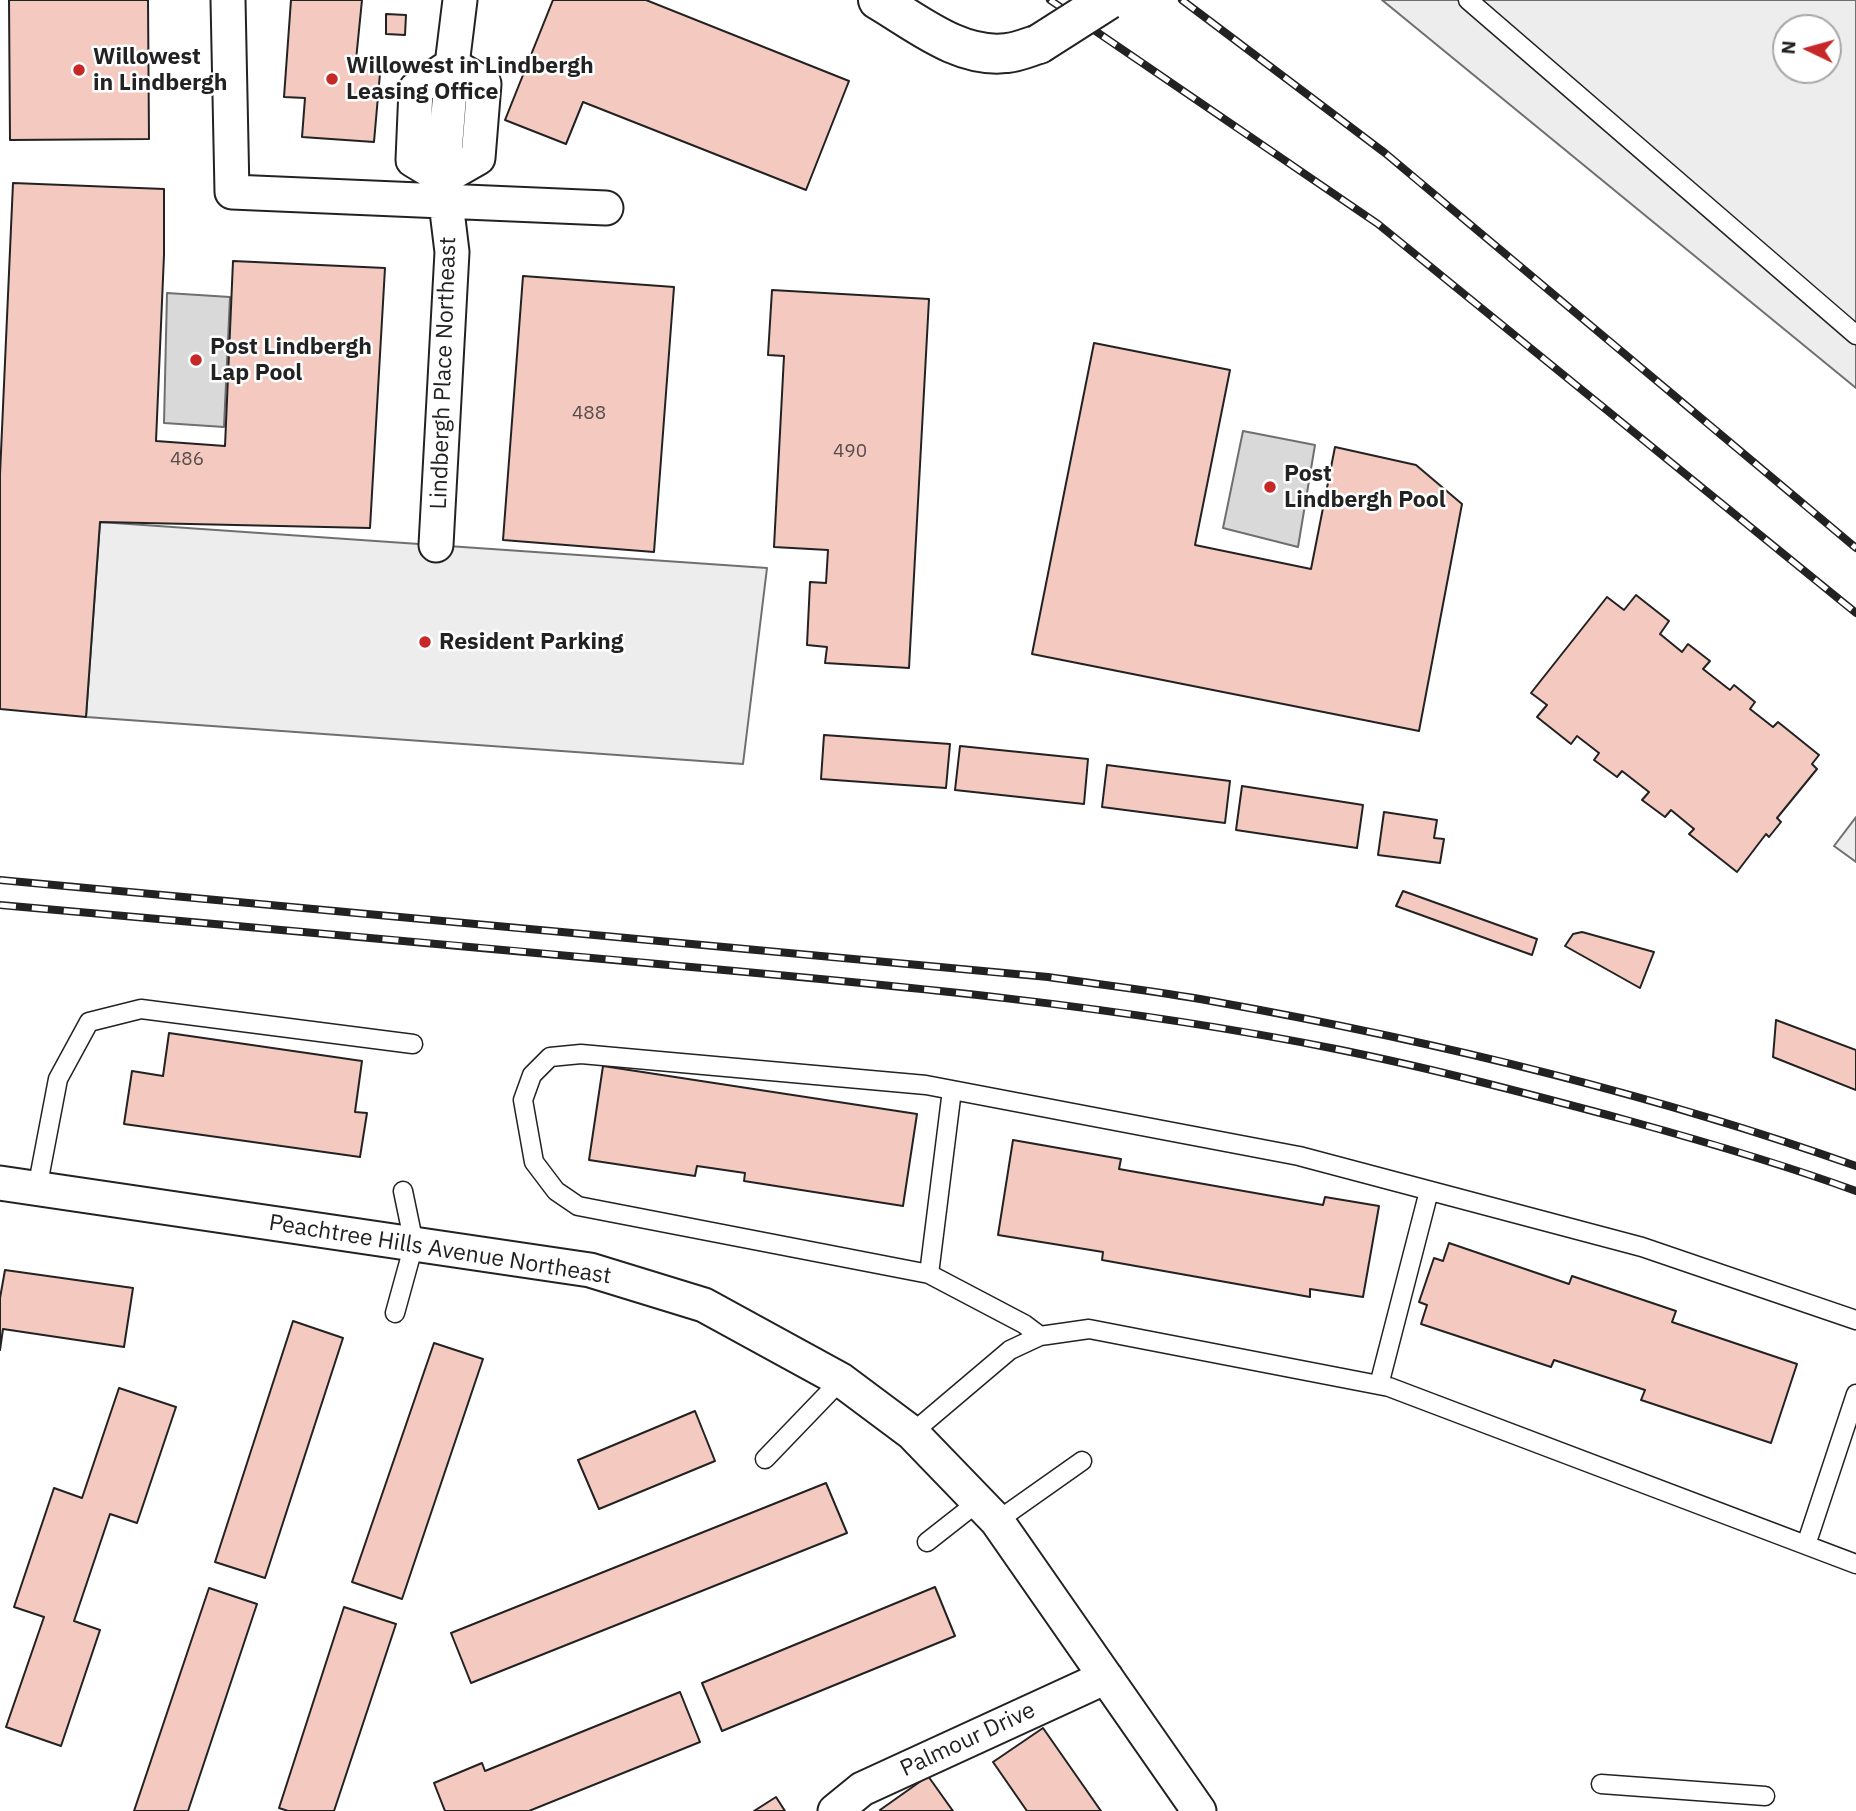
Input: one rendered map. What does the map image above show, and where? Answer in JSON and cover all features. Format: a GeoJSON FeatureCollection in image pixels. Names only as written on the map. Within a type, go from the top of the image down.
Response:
{"type":"FeatureCollection","features":[{"type":"Feature","properties":{"kind":"main road"},"geometry":{"type":"LineString","coordinates":[[878,0],[955,45],[979,53],[1008,53],[1039,44],[1108,0]]}},
{"type":"Feature","properties":{"kind":"street"},"geometry":{"type":"LineString","coordinates":[[228,0],[232,192],[445,190],[606,208]]}},
{"type":"Feature","properties":{"kind":"street"},"geometry":{"type":"LineString","coordinates":[[445,190],[413,160],[416,89],[452,65],[460,0]]}},
{"type":"Feature","properties":{"kind":"street"},"geometry":{"type":"LineString","coordinates":[[445,190],[478,158],[484,84],[452,65]]}},
{"type":"Feature","properties":{"kind":"street","name":"Lindbergh Place Northeast"},"geometry":{"type":"LineString","coordinates":[[436,545],[452,252],[445,190]]}},
{"type":"Feature","properties":{"kind":"street","name":"Peachtree Hills Avenue Northeast"},"geometry":{"type":"LineString","coordinates":[[0,1183],[590,1270],[704,1305],[841,1380],[912,1433],[988,1511],[1199,1811]]}},
{"type":"Feature","properties":{"kind":"street","name":"Palmour Drive"},"geometry":{"type":"LineString","coordinates":[[835,1811],[862,1789],[1106,1677]]}},
{"type":"Feature","properties":{"kind":"lane"},"geometry":{"type":"LineString","coordinates":[[1468,0],[1856,335]]}},
{"type":"Feature","properties":{"kind":"lane"},"geometry":{"type":"LineString","coordinates":[[37,1189],[58,1079],[89,1023],[141,1009],[413,1044]]}},
{"type":"Feature","properties":{"kind":"lane"},"geometry":{"type":"LineString","coordinates":[[1040,1336],[1024,1324],[929,1274],[578,1206],[556,1191],[534,1162],[523,1100],[532,1075],[550,1057],[582,1054],[926,1085],[1299,1156],[1642,1247],[1856,1320]]}},
{"type":"Feature","properties":{"kind":"lane"},"geometry":{"type":"LineString","coordinates":[[929,1274],[952,1090]]}},
{"type":"Feature","properties":{"kind":"lane"},"geometry":{"type":"LineString","coordinates":[[395,1313],[415,1244],[403,1191]]}},
{"type":"Feature","properties":{"kind":"lane"},"geometry":{"type":"LineString","coordinates":[[1379,1385],[1429,1191]]}},
{"type":"Feature","properties":{"kind":"lane"},"geometry":{"type":"LineString","coordinates":[[912,1433],[1010,1350],[1040,1336],[1089,1329],[1379,1385],[1856,1564]]}},
{"type":"Feature","properties":{"kind":"lane"},"geometry":{"type":"LineString","coordinates":[[765,1459],[841,1380]]}},
{"type":"Feature","properties":{"kind":"lane"},"geometry":{"type":"LineString","coordinates":[[1806,1545],[1856,1394]]}},
{"type":"Feature","properties":{"kind":"lane"},"geometry":{"type":"LineString","coordinates":[[927,1542],[1082,1461]]}},
{"type":"Feature","properties":{"kind":"lane"},"geometry":{"type":"LineString","coordinates":[[1601,1784],[1765,1796]]}},
{"type":"Feature","properties":{"kind":"shaded area"},"geometry":{"type":"Polygon","coordinates":[[[1382,0],[1856,0],[1856,388],[1382,0]]]}},
{"type":"Feature","properties":{"kind":"shaded area","name":"Post Lindbergh Lap Pool"},"geometry":{"type":"Polygon","coordinates":[[[167,293],[230,297],[224,427],[164,423],[167,293]]]}},
{"type":"Feature","properties":{"kind":"shaded area","name":"Post Lindbergh Pool"},"geometry":{"type":"Polygon","coordinates":[[[1243,431],[1315,445],[1298,547],[1223,528],[1243,431]]]}},
{"type":"Feature","properties":{"kind":"shaded area","name":"Resident Parking"},"geometry":{"type":"Polygon","coordinates":[[[100,522],[767,568],[743,764],[86,717],[100,522]]]}},
{"type":"Feature","properties":{"kind":"shaded area"},"geometry":{"type":"Polygon","coordinates":[[[1856,817],[1856,862],[1834,846],[1856,817]]]}},
{"type":"Feature","properties":{"kind":"building","name":"Willowest in Lindbergh"},"geometry":{"type":"Polygon","coordinates":[[[9,0],[148,0],[149,139],[10,140],[9,0]]]}},
{"type":"Feature","properties":{"kind":"building","name":"Willowest in Lindbergh Leasing Office"},"geometry":{"type":"Polygon","coordinates":[[[291,0],[362,0],[356,60],[381,62],[374,142],[302,137],[305,98],[284,97],[291,0]]]}},
{"type":"Feature","properties":{"kind":"building"},"geometry":{"type":"Polygon","coordinates":[[[553,0],[646,0],[849,81],[806,190],[583,102],[566,144],[505,120],[553,0]]]}},
{"type":"Feature","properties":{"kind":"building"},"geometry":{"type":"Polygon","coordinates":[[[386,14],[406,15],[405,35],[386,34],[386,14]]]}},
{"type":"Feature","properties":{"kind":"building"},"geometry":{"type":"Polygon","coordinates":[[[13,183],[164,189],[156,441],[225,446],[233,261],[385,268],[370,528],[100,522],[86,717],[0,709],[0,474],[13,183]]]}},
{"type":"Feature","properties":{"kind":"building"},"geometry":{"type":"Polygon","coordinates":[[[523,276],[674,287],[654,552],[503,540],[523,276]]]}},
{"type":"Feature","properties":{"kind":"building"},"geometry":{"type":"Polygon","coordinates":[[[772,290],[929,299],[909,668],[825,663],[827,647],[807,645],[810,582],[826,583],[828,550],[774,547],[784,356],[768,355],[772,290]]]}},
{"type":"Feature","properties":{"kind":"building"},"geometry":{"type":"Polygon","coordinates":[[[1094,343],[1230,370],[1195,545],[1311,569],[1335,447],[1416,465],[1462,504],[1419,731],[1032,654],[1094,343]]]}},
{"type":"Feature","properties":{"kind":"building"},"geometry":{"type":"Polygon","coordinates":[[[1636,595],[1669,621],[1660,634],[1682,652],[1688,644],[1710,661],[1703,669],[1730,690],[1734,685],[1755,702],[1750,709],[1773,727],[1778,722],[1819,755],[1812,764],[1817,769],[1777,818],[1781,822],[1769,837],[1766,834],[1737,872],[1689,834],[1694,829],[1671,810],[1665,817],[1642,800],[1649,792],[1622,771],[1617,777],[1594,760],[1599,753],[1577,736],[1571,744],[1537,717],[1547,705],[1531,693],[1607,597],[1624,610],[1636,595]]]}},
{"type":"Feature","properties":{"kind":"building"},"geometry":{"type":"Polygon","coordinates":[[[824,735],[950,744],[946,788],[821,779],[824,735]]]}},
{"type":"Feature","properties":{"kind":"building"},"geometry":{"type":"Polygon","coordinates":[[[960,746],[1088,759],[1084,804],[955,790],[960,746]]]}},
{"type":"Feature","properties":{"kind":"building"},"geometry":{"type":"Polygon","coordinates":[[[1107,765],[1230,781],[1225,823],[1102,807],[1107,765]]]}},
{"type":"Feature","properties":{"kind":"building"},"geometry":{"type":"Polygon","coordinates":[[[1242,786],[1363,805],[1357,848],[1236,830],[1242,786]]]}},
{"type":"Feature","properties":{"kind":"building"},"geometry":{"type":"Polygon","coordinates":[[[1384,812],[1437,820],[1434,838],[1444,839],[1440,863],[1378,855],[1384,812]]]}},
{"type":"Feature","properties":{"kind":"building"},"geometry":{"type":"Polygon","coordinates":[[[1403,891],[1537,939],[1532,955],[1396,906],[1403,891]]]}},
{"type":"Feature","properties":{"kind":"building"},"geometry":{"type":"Polygon","coordinates":[[[1582,932],[1654,952],[1640,988],[1565,946],[1573,934],[1582,932]]]}},
{"type":"Feature","properties":{"kind":"building"},"geometry":{"type":"Polygon","coordinates":[[[1776,1020],[1856,1050],[1856,1090],[1773,1057],[1776,1020]]]}},
{"type":"Feature","properties":{"kind":"building"},"geometry":{"type":"Polygon","coordinates":[[[169,1033],[362,1061],[355,1112],[367,1113],[360,1157],[124,1124],[132,1071],[163,1076],[169,1033]]]}},
{"type":"Feature","properties":{"kind":"building"},"geometry":{"type":"Polygon","coordinates":[[[603,1066],[917,1114],[903,1206],[744,1181],[745,1173],[697,1166],[695,1176],[589,1160],[603,1066]]]}},
{"type":"Feature","properties":{"kind":"building"},"geometry":{"type":"Polygon","coordinates":[[[1013,1140],[1121,1159],[1119,1169],[1323,1205],[1325,1197],[1379,1206],[1363,1297],[1310,1289],[1310,1297],[1102,1260],[1103,1252],[998,1235],[1013,1140]]]}},
{"type":"Feature","properties":{"kind":"building"},"geometry":{"type":"Polygon","coordinates":[[[1449,1243],[1569,1284],[1572,1276],[1676,1311],[1672,1322],[1797,1364],[1771,1443],[1641,1400],[1645,1390],[1554,1360],[1551,1367],[1421,1324],[1427,1305],[1419,1302],[1434,1258],[1443,1261],[1449,1243]]]}},
{"type":"Feature","properties":{"kind":"building"},"geometry":{"type":"Polygon","coordinates":[[[5,1270],[133,1288],[124,1347],[3,1329],[0,1350],[0,1298],[5,1270]]]}},
{"type":"Feature","properties":{"kind":"building"},"geometry":{"type":"Polygon","coordinates":[[[293,1321],[343,1338],[265,1578],[215,1562],[293,1321]]]}},
{"type":"Feature","properties":{"kind":"building"},"geometry":{"type":"Polygon","coordinates":[[[434,1343],[483,1359],[402,1599],[352,1582],[434,1343]]]}},
{"type":"Feature","properties":{"kind":"building"},"geometry":{"type":"Polygon","coordinates":[[[119,1388],[176,1407],[137,1523],[110,1514],[74,1621],[100,1630],[61,1746],[6,1727],[44,1617],[14,1607],[54,1488],[82,1498],[119,1388]]]}},
{"type":"Feature","properties":{"kind":"building"},"geometry":{"type":"Polygon","coordinates":[[[695,1411],[715,1461],[599,1509],[578,1460],[695,1411]]]}},
{"type":"Feature","properties":{"kind":"building"},"geometry":{"type":"Polygon","coordinates":[[[826,1483],[847,1533],[471,1683],[451,1633],[826,1483]]]}},
{"type":"Feature","properties":{"kind":"building"},"geometry":{"type":"Polygon","coordinates":[[[935,1587],[955,1636],[722,1731],[702,1683],[935,1587]]]}},
{"type":"Feature","properties":{"kind":"building"},"geometry":{"type":"Polygon","coordinates":[[[209,1588],[257,1604],[188,1811],[134,1811],[209,1588]]]}},
{"type":"Feature","properties":{"kind":"building"},"geometry":{"type":"Polygon","coordinates":[[[344,1607],[396,1624],[334,1811],[288,1811],[279,1808],[344,1607]]]}},
{"type":"Feature","properties":{"kind":"building"},"geometry":{"type":"Polygon","coordinates":[[[680,1692],[700,1742],[529,1811],[445,1811],[434,1783],[482,1763],[485,1771],[680,1692]]]}},
{"type":"Feature","properties":{"kind":"building"},"geometry":{"type":"Polygon","coordinates":[[[1043,1728],[1101,1811],[1027,1811],[993,1762],[1043,1728]]]}},
{"type":"Feature","properties":{"kind":"building"},"geometry":{"type":"Polygon","coordinates":[[[928,1776],[953,1811],[880,1810],[928,1776]]]}},
{"type":"Feature","properties":{"kind":"building"},"geometry":{"type":"Polygon","coordinates":[[[776,1797],[785,1811],[754,1811],[776,1797]]]}},
{"type":"Feature","properties":{"kind":"railway"},"geometry":{"type":"LineString","coordinates":[[1050,0],[1378,224],[1856,613]]}},
{"type":"Feature","properties":{"kind":"railway"},"geometry":{"type":"LineString","coordinates":[[1182,0],[1385,153],[1856,548]]}},
{"type":"Feature","properties":{"kind":"railway"},"geometry":{"type":"LineString","coordinates":[[0,880],[1048,977],[1170,994],[1293,1016],[1537,1070],[1698,1114],[1856,1166]]}},
{"type":"Feature","properties":{"kind":"railway"},"geometry":{"type":"LineString","coordinates":[[0,905],[836,980],[1004,998],[1170,1020],[1336,1049],[1484,1083],[1715,1145],[1856,1191]]}},
{"type":"Feature","properties":{"kind":"place","name":"Willowest in Lindbergh"},"geometry":{"type":"Point","coordinates":[79,70]}},
{"type":"Feature","properties":{"kind":"place","name":"Willowest in Lindbergh Leasing Office"},"geometry":{"type":"Point","coordinates":[332,79]}},
{"type":"Feature","properties":{"kind":"place","name":"Post Lindbergh Lap Pool"},"geometry":{"type":"Point","coordinates":[196,360]}},
{"type":"Feature","properties":{"kind":"place","name":"Post Lindbergh Pool"},"geometry":{"type":"Point","coordinates":[1270,487]}},
{"type":"Feature","properties":{"kind":"place","name":"Resident Parking"},"geometry":{"type":"Point","coordinates":[425,642]}}]}
